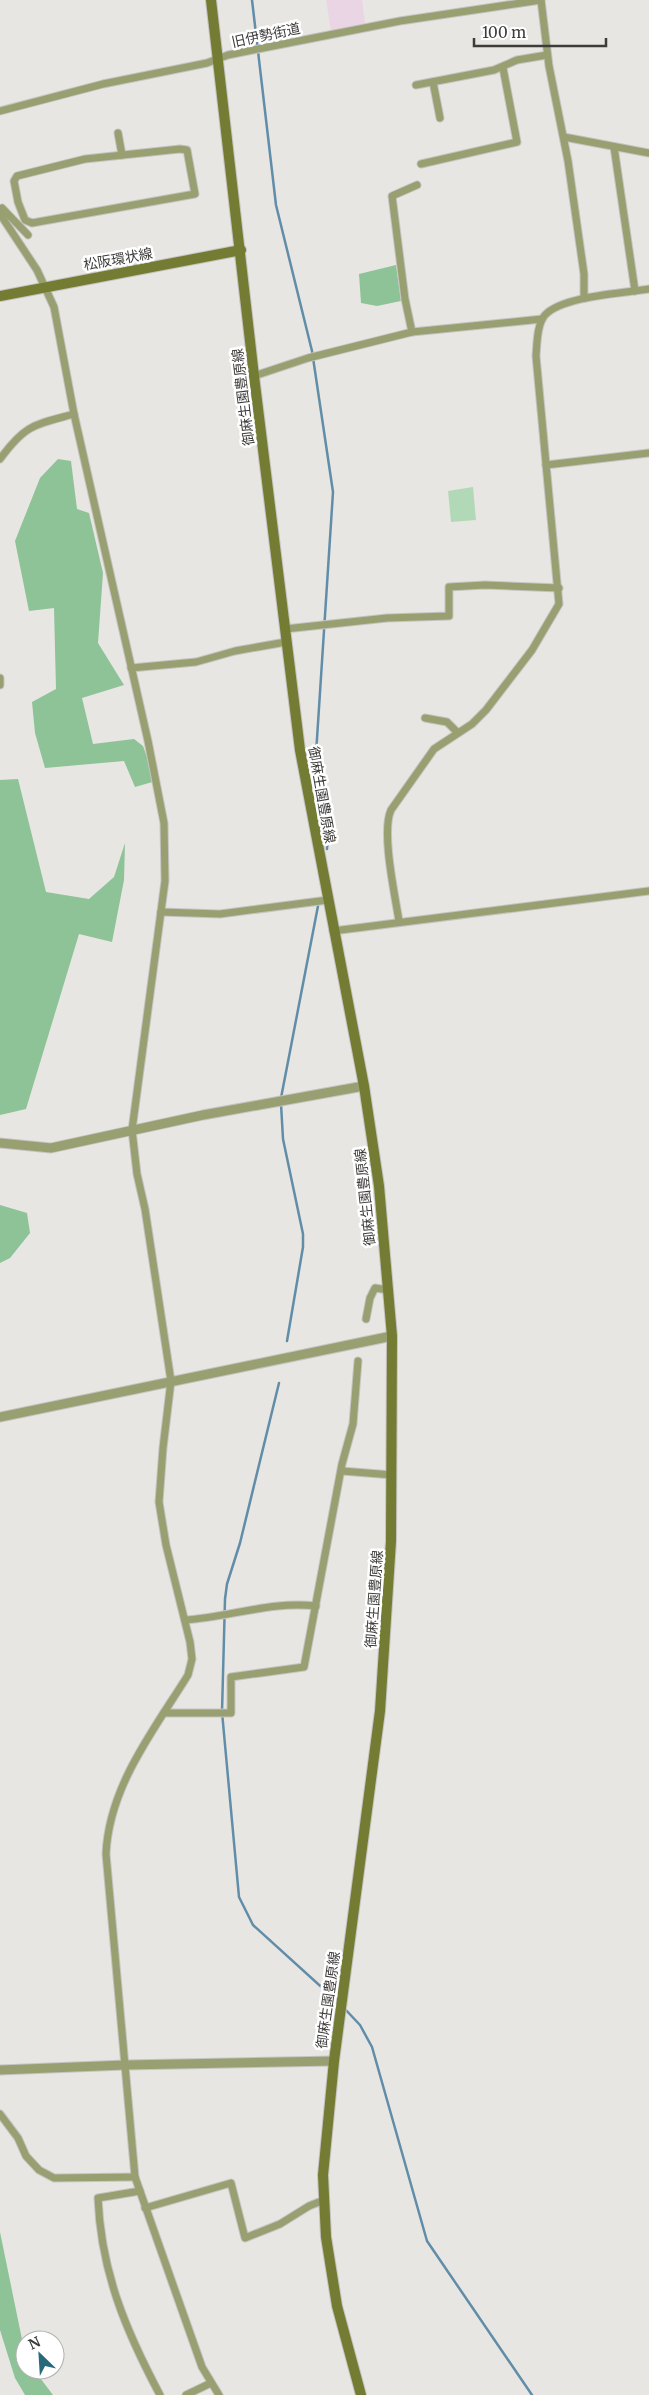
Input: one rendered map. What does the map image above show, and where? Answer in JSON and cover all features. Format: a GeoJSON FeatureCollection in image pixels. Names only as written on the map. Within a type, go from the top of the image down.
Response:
{"type":"FeatureCollection","features":[{"type":"Feature","properties":{"kind":"main road","name":"御麻生園豊原線"},"geometry":{"type":"LineString","coordinates":[[212,0],[254,376],[300,750],[328,900],[352,1013],[364,1086],[379,1186],[392,1336],[391,1541],[380,1711],[340,2012],[323,2176],[326,2238],[337,2306],[361,2395]]}},
{"type":"Feature","properties":{"kind":"main road","name":"松阪環状線"},"geometry":{"type":"LineString","coordinates":[[0,296],[44,286],[241,250]]}},
{"type":"Feature","properties":{"kind":"street","name":"旧伊勢街道"},"geometry":{"type":"LineString","coordinates":[[0,111],[102,84],[218,60],[228,55],[268,46],[396,22],[541,0]]}},
{"type":"Feature","properties":{"kind":"street"},"geometry":{"type":"LineString","coordinates":[[541,0],[547,56],[564,137],[584,274],[584,298]]}},
{"type":"Feature","properties":{"kind":"street"},"geometry":{"type":"LineString","coordinates":[[416,85],[503,68],[517,60],[547,56]]}},
{"type":"Feature","properties":{"kind":"street"},"geometry":{"type":"LineString","coordinates":[[421,164],[517,142],[503,68]]}},
{"type":"Feature","properties":{"kind":"street"},"geometry":{"type":"LineString","coordinates":[[433,82],[440,118]]}},
{"type":"Feature","properties":{"kind":"street"},"geometry":{"type":"LineString","coordinates":[[118,133],[122,155]]}},
{"type":"Feature","properties":{"kind":"street"},"geometry":{"type":"LineString","coordinates":[[564,137],[649,153]]}},
{"type":"Feature","properties":{"kind":"street"},"geometry":{"type":"LineString","coordinates":[[614,147],[635,291]]}},
{"type":"Feature","properties":{"kind":"street"},"geometry":{"type":"LineString","coordinates":[[180,149],[187,150],[195,194],[32,223],[26,220],[18,202],[14,181],[18,176],[85,160],[180,149]]}},
{"type":"Feature","properties":{"kind":"street"},"geometry":{"type":"LineString","coordinates":[[412,332],[404,299],[392,196],[417,185]]}},
{"type":"Feature","properties":{"kind":"street"},"geometry":{"type":"LineString","coordinates":[[0,212],[18,202]]}},
{"type":"Feature","properties":{"kind":"street"},"geometry":{"type":"LineString","coordinates":[[0,212],[28,235]]}},
{"type":"Feature","properties":{"kind":"street"},"geometry":{"type":"LineString","coordinates":[[0,212],[37,270],[54,307],[74,414],[164,823],[165,881],[132,1130],[137,1174],[145,1209],[171,1381],[159,1502],[166,1545],[185,1620],[191,1666],[188,1675],[119,1791],[112,1811],[107,1840],[135,2177],[202,2367],[219,2395]]}},
{"type":"Feature","properties":{"kind":"street"},"geometry":{"type":"LineString","coordinates":[[399,921],[387,834],[387,818],[434,749],[457,732],[472,724],[486,710],[532,650],[557,609],[559,588],[536,356],[542,319],[550,311],[584,298],[649,289]]}},
{"type":"Feature","properties":{"kind":"street"},"geometry":{"type":"LineString","coordinates":[[254,376],[308,358],[412,332],[542,319]]}},
{"type":"Feature","properties":{"kind":"street"},"geometry":{"type":"LineString","coordinates":[[0,459],[23,431],[40,423],[74,414]]}},
{"type":"Feature","properties":{"kind":"street"},"geometry":{"type":"LineString","coordinates":[[546,465],[649,453]]}},
{"type":"Feature","properties":{"kind":"street"},"geometry":{"type":"LineString","coordinates":[[285,629],[387,618],[449,616],[449,587],[485,585],[559,588]]}},
{"type":"Feature","properties":{"kind":"street"},"geometry":{"type":"LineString","coordinates":[[131,668],[196,662],[235,651],[286,642]]}},
{"type":"Feature","properties":{"kind":"street"},"geometry":{"type":"LineString","coordinates":[[0,678],[0,685]]}},
{"type":"Feature","properties":{"kind":"street"},"geometry":{"type":"LineString","coordinates":[[425,718],[447,722],[457,732]]}},
{"type":"Feature","properties":{"kind":"street"},"geometry":{"type":"LineString","coordinates":[[334,930],[649,891]]}},
{"type":"Feature","properties":{"kind":"street"},"geometry":{"type":"LineString","coordinates":[[161,912],[220,914],[328,900]]}},
{"type":"Feature","properties":{"kind":"street"},"geometry":{"type":"LineString","coordinates":[[0,1143],[51,1148],[273,1102],[364,1086]]}},
{"type":"Feature","properties":{"kind":"street"},"geometry":{"type":"LineString","coordinates":[[366,1319],[370,1298],[375,1288],[388,1290]]}},
{"type":"Feature","properties":{"kind":"street"},"geometry":{"type":"LineString","coordinates":[[0,1417],[392,1336]]}},
{"type":"Feature","properties":{"kind":"street"},"geometry":{"type":"LineString","coordinates":[[164,1713],[230,1713],[231,1676],[304,1667],[305,1650],[316,1606],[352,1424],[358,1362]]}},
{"type":"Feature","properties":{"kind":"street"},"geometry":{"type":"LineString","coordinates":[[342,1471],[392,1476]]}},
{"type":"Feature","properties":{"kind":"street"},"geometry":{"type":"LineString","coordinates":[[185,1620],[220,1616],[267,1606],[316,1606]]}},
{"type":"Feature","properties":{"kind":"street"},"geometry":{"type":"LineString","coordinates":[[0,2070],[125,2065],[334,2061]]}},
{"type":"Feature","properties":{"kind":"street"},"geometry":{"type":"LineString","coordinates":[[0,2114],[18,2138],[26,2156],[39,2170],[54,2178],[135,2177]]}},
{"type":"Feature","properties":{"kind":"street"},"geometry":{"type":"LineString","coordinates":[[145,2208],[231,2184],[245,2238],[280,2224],[309,2206],[324,2200]]}},
{"type":"Feature","properties":{"kind":"street"},"geometry":{"type":"LineString","coordinates":[[140,2192],[98,2198],[100,2232],[110,2284],[133,2342],[160,2395]]}},
{"type":"Feature","properties":{"kind":"street"},"geometry":{"type":"LineString","coordinates":[[186,2395],[211,2383]]}},
{"type":"Feature","properties":{"kind":"shaded area"},"geometry":{"type":"Polygon","coordinates":[[[326,0],[362,0],[365,23],[331,31],[326,0]]]}},
{"type":"Feature","properties":{"kind":"green space"},"geometry":{"type":"Polygon","coordinates":[[[396,265],[401,301],[377,306],[361,303],[359,274],[396,265]]]}},
{"type":"Feature","properties":{"kind":"green space"},"geometry":{"type":"Polygon","coordinates":[[[58,459],[71,461],[77,509],[89,513],[103,573],[98,643],[124,685],[82,698],[93,744],[134,739],[143,746],[156,781],[135,787],[124,761],[45,768],[35,733],[32,702],[56,689],[54,608],[29,611],[15,541],[40,478],[58,459]]]}},
{"type":"Feature","properties":{"kind":"green space"},"geometry":{"type":"Polygon","coordinates":[[[473,487],[476,520],[451,522],[448,491],[473,487]]]}},
{"type":"Feature","properties":{"kind":"green space"},"geometry":{"type":"Polygon","coordinates":[[[18,779],[46,892],[89,899],[114,877],[125,843],[124,880],[112,942],[79,934],[26,1109],[0,1115],[0,780],[18,779]]]}},
{"type":"Feature","properties":{"kind":"green space"},"geometry":{"type":"Polygon","coordinates":[[[0,1205],[27,1213],[30,1233],[10,1258],[0,1263],[0,1205]]]}},
{"type":"Feature","properties":{"kind":"green space"},"geometry":{"type":"Polygon","coordinates":[[[0,2232],[20,2330],[15,2330],[15,2378],[0,2330],[0,2232]]]}},
{"type":"Feature","properties":{"kind":"green space"},"geometry":{"type":"Polygon","coordinates":[[[16,2380],[42,2380],[53,2395],[25,2395],[16,2380]]]}},
{"type":"Feature","properties":{"kind":"waterway"},"geometry":{"type":"LineString","coordinates":[[252,0],[276,205],[312,351],[333,492],[316,754],[328,831],[327,849]]}},
{"type":"Feature","properties":{"kind":"waterway"},"geometry":{"type":"LineString","coordinates":[[281,1098],[318,906]]}},
{"type":"Feature","properties":{"kind":"waterway"},"geometry":{"type":"LineString","coordinates":[[281,1104],[283,1139],[303,1234],[303,1247],[287,1341]]}},
{"type":"Feature","properties":{"kind":"waterway"},"geometry":{"type":"LineString","coordinates":[[279,1383],[240,1543],[227,1584],[225,1599],[222,1712],[239,1897],[253,1925],[339,2003]]}},
{"type":"Feature","properties":{"kind":"waterway"},"geometry":{"type":"LineString","coordinates":[[344,2008],[360,2025],[372,2047],[427,2241],[532,2395]]}}]}
